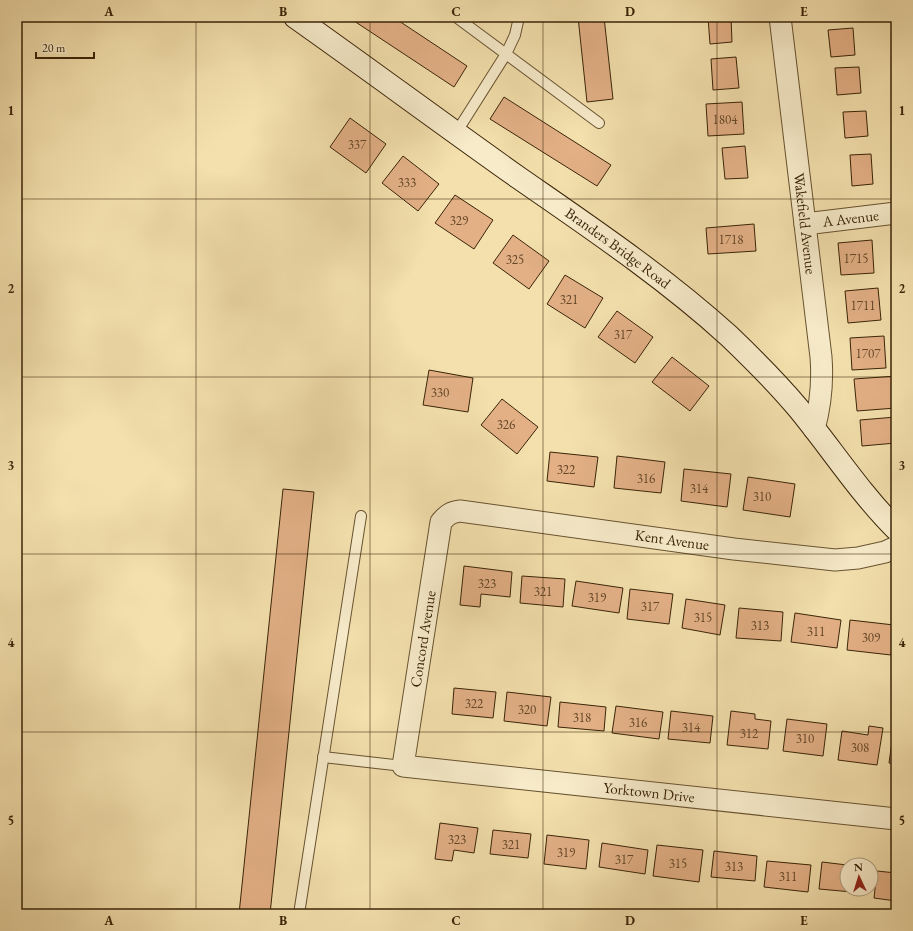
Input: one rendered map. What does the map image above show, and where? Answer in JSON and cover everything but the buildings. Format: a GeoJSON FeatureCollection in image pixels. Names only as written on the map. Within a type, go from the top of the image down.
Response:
{"type":"FeatureCollection","features":[{"type":"Feature","properties":{"kind":"street","name":"Branders Bridge Road"},"geometry":{"type":"LineString","coordinates":[[295,17],[639,262],[692,304],[757,363],[798,408],[876,509],[896,529]]}},
{"type":"Feature","properties":{"kind":"street","name":"Wakefield Avenue"},"geometry":{"type":"LineString","coordinates":[[780,17],[823,380],[820,408],[814,429]]}},
{"type":"Feature","properties":{"kind":"street","name":"A Avenue"},"geometry":{"type":"LineString","coordinates":[[805,224],[896,213]]}},
{"type":"Feature","properties":{"kind":"street","name":"Kent Avenue"},"geometry":{"type":"LineString","coordinates":[[447,514],[454,511],[460,511],[835,560],[858,558],[885,552],[896,547]]}},
{"type":"Feature","properties":{"kind":"street","name":"Concord Avenue"},"geometry":{"type":"LineString","coordinates":[[403,766],[442,522],[447,514]]}},
{"type":"Feature","properties":{"kind":"street","name":"Yorktown Drive"},"geometry":{"type":"LineString","coordinates":[[403,766],[896,819]]}},
{"type":"Feature","properties":{"kind":"lane"},"geometry":{"type":"LineString","coordinates":[[456,17],[599,124]]}},
{"type":"Feature","properties":{"kind":"lane"},"geometry":{"type":"LineString","coordinates":[[456,133],[506,54],[515,35],[519,17]]}},
{"type":"Feature","properties":{"kind":"lane"},"geometry":{"type":"LineString","coordinates":[[299,914],[361,516]]}},
{"type":"Feature","properties":{"kind":"lane"},"geometry":{"type":"LineString","coordinates":[[323,757],[403,766]]}}]}
